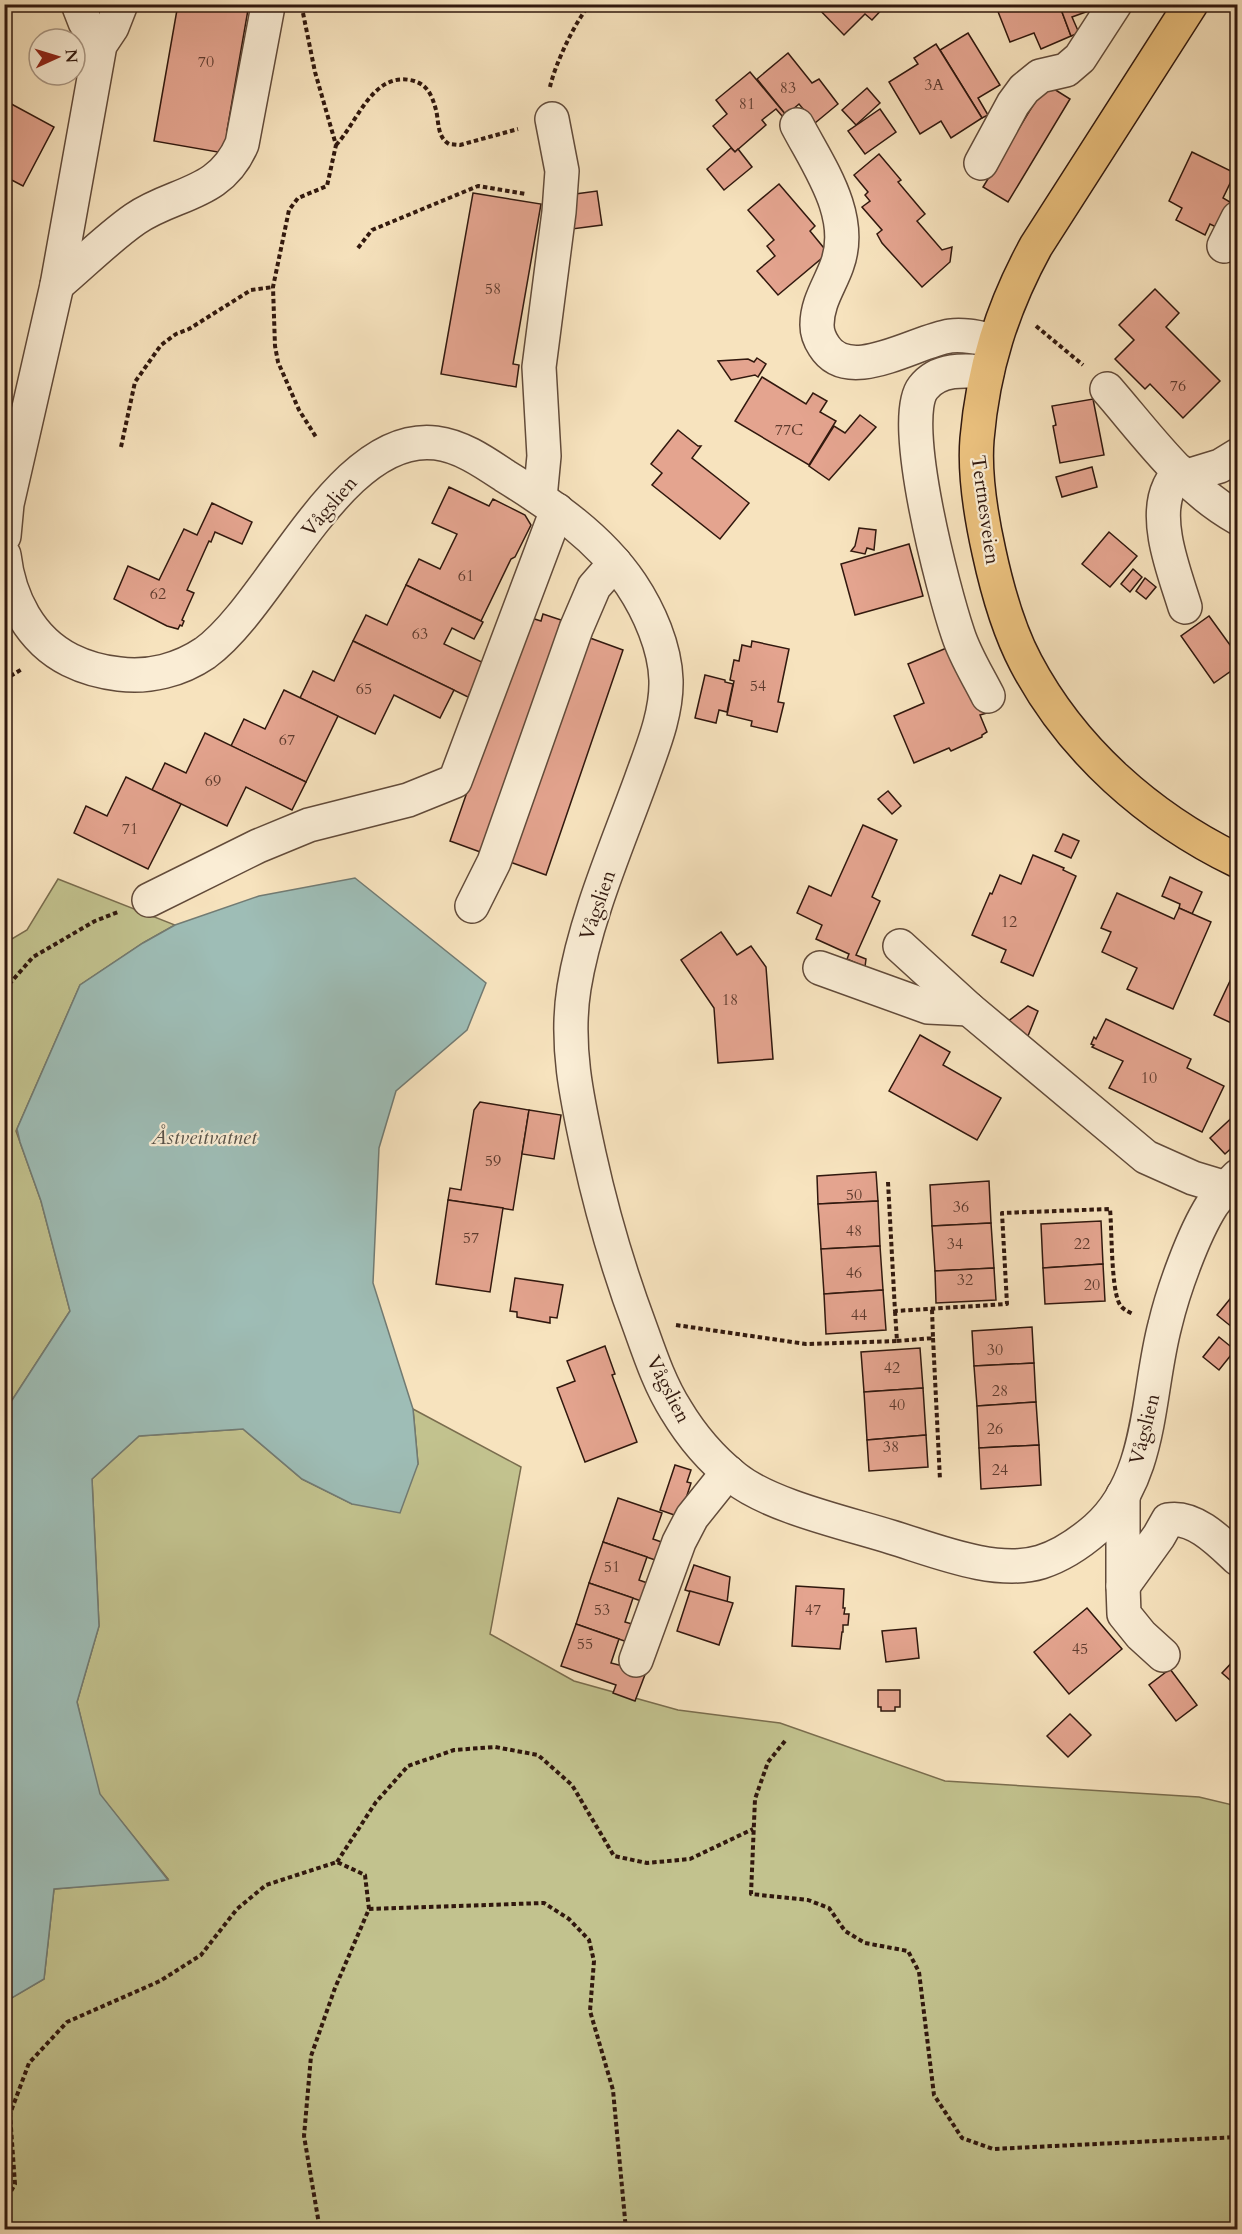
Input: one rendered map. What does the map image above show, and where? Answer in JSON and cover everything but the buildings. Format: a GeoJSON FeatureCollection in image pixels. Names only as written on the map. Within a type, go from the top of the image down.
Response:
{"type":"FeatureCollection","features":[{"type":"Feature","properties":{"kind":"main road","name":"Tertnesveien"},"geometry":{"type":"LineString","coordinates":[[1191,4],[1036,246],[1016,282],[1005,309],[987,372],[977,442],[983,525],[1007,619],[1025,662],[1050,703],[1074,736],[1108,772],[1135,796],[1178,827],[1238,861]]}},
{"type":"Feature","properties":{"kind":"street"},"geometry":{"type":"LineString","coordinates":[[78,4],[85,22],[100,45]]}},
{"type":"Feature","properties":{"kind":"street"},"geometry":{"type":"LineString","coordinates":[[4,536],[7,504],[57,285],[100,45],[112,27],[121,4]]}},
{"type":"Feature","properties":{"kind":"street"},"geometry":{"type":"LineString","coordinates":[[981,163],[1013,104],[1024,89],[1040,76],[1066,70],[1080,58],[1115,4]]}},
{"type":"Feature","properties":{"kind":"street"},"geometry":{"type":"LineString","coordinates":[[57,285],[135,219],[203,188],[232,163],[242,144],[268,6]]}},
{"type":"Feature","properties":{"kind":"street"},"geometry":{"type":"LineString","coordinates":[[149,900],[258,846],[309,825],[408,800],[455,781],[548,504],[539,367],[562,171],[540,123]]}},
{"type":"Feature","properties":{"kind":"street"},"geometry":{"type":"LineString","coordinates":[[797,125],[829,185],[841,219],[843,243],[837,265],[817,313],[817,329],[821,342],[829,354],[836,359],[862,363],[949,336],[962,335],[995,341]]}},
{"type":"Feature","properties":{"kind":"street"},"geometry":{"type":"LineString","coordinates":[[987,372],[962,370],[932,379],[923,388],[916,401],[916,433],[930,529],[958,636],[988,696]]}},
{"type":"Feature","properties":{"kind":"street"},"geometry":{"type":"LineString","coordinates":[[1107,389],[1181,474],[1217,507],[1238,518]]}},
{"type":"Feature","properties":{"kind":"street","name":"Vågslien"},"geometry":{"type":"LineString","coordinates":[[4,555],[14,600],[26,620],[44,641],[63,657],[90,669],[134,676],[155,674],[180,666],[204,653],[245,611],[335,495],[357,472],[385,454],[404,446],[423,443],[446,446],[480,460],[548,504],[586,533],[615,563],[633,586],[647,612],[661,650],[666,680],[663,711],[652,750],[584,940],[573,991],[571,1038],[576,1094],[598,1194],[625,1286],[673,1406],[696,1439],[740,1483],[815,1514],[953,1555],[993,1565],[1020,1566],[1045,1562],[1094,1531],[1114,1510],[1123,1495],[1141,1449],[1164,1329],[1177,1286],[1212,1204],[1232,1182]]}},
{"type":"Feature","properties":{"kind":"street"},"geometry":{"type":"LineString","coordinates":[[1185,607],[1171,561],[1163,520],[1168,488],[1181,474],[1220,466],[1238,455]]}},
{"type":"Feature","properties":{"kind":"street"},"geometry":{"type":"LineString","coordinates":[[471,906],[494,862],[576,629],[594,587],[615,563]]}},
{"type":"Feature","properties":{"kind":"street","name":"Vågslien"},"geometry":{"type":"LineString","coordinates":[[900,946],[969,1010],[1146,1157],[1193,1178],[1232,1182]]}},
{"type":"Feature","properties":{"kind":"street"},"geometry":{"type":"LineString","coordinates":[[820,968],[928,1007],[969,1010]]}},
{"type":"Feature","properties":{"kind":"street"},"geometry":{"type":"LineString","coordinates":[[636,1660],[678,1542],[692,1516],[728,1472]]}},
{"type":"Feature","properties":{"kind":"street"},"geometry":{"type":"LineString","coordinates":[[1123,1495],[1124,1614],[1141,1635],[1163,1655]]}},
{"type":"Feature","properties":{"kind":"street"},"geometry":{"type":"LineString","coordinates":[[1123,1586],[1168,1520],[1179,1518],[1217,1540],[1238,1559]]}},
{"type":"Feature","properties":{"kind":"path"},"geometry":{"type":"LineString","coordinates":[[316,437],[299,410],[278,363],[275,346],[273,287],[289,210],[298,198],[327,186],[336,145],[373,95],[385,85],[400,80],[416,82],[428,89],[440,135],[448,144],[460,145],[540,123],[549,106],[553,74],[583,13],[590,4]]}},
{"type":"Feature","properties":{"kind":"path"},"geometry":{"type":"LineString","coordinates":[[302,7],[315,72],[336,145]]}},
{"type":"Feature","properties":{"kind":"path"},"geometry":{"type":"LineString","coordinates":[[358,248],[372,230],[478,186],[535,195]]}},
{"type":"Feature","properties":{"kind":"path"},"geometry":{"type":"LineString","coordinates":[[121,447],[135,382],[161,345],[251,290],[273,287]]}},
{"type":"Feature","properties":{"kind":"path"},"geometry":{"type":"LineString","coordinates":[[1005,309],[1038,327],[1073,355],[1107,389]]}},
{"type":"Feature","properties":{"kind":"path"},"geometry":{"type":"LineString","coordinates":[[4,990],[33,957],[95,921],[149,900]]}},
{"type":"Feature","properties":{"kind":"path"},"geometry":{"type":"LineString","coordinates":[[888,1182],[897,1341]]}},
{"type":"Feature","properties":{"kind":"path"},"geometry":{"type":"LineString","coordinates":[[896,1311],[1007,1304],[1002,1214],[1110,1209],[1115,1286],[1119,1302],[1124,1310],[1164,1329]]}},
{"type":"Feature","properties":{"kind":"path"},"geometry":{"type":"LineString","coordinates":[[932,1309],[940,1480]]}},
{"type":"Feature","properties":{"kind":"path"},"geometry":{"type":"LineString","coordinates":[[639,1325],[679,1325],[806,1344],[933,1338]]}},
{"type":"Feature","properties":{"kind":"path"},"geometry":{"type":"LineString","coordinates":[[785,1741],[768,1762],[755,1799],[751,1894],[808,1900],[829,1908],[845,1931],[865,1943],[908,1951],[919,1971],[934,2095],[962,2138],[993,2149],[1238,2137]]}},
{"type":"Feature","properties":{"kind":"path"},"geometry":{"type":"LineString","coordinates":[[4,2204],[15,2184],[10,2114],[29,2063],[67,2022],[160,1981],[201,1955],[237,1909],[266,1885],[337,1862],[376,1802],[408,1766],[454,1750],[495,1747],[538,1755],[572,1785],[614,1856],[647,1863],[690,1859],[753,1829]]}},
{"type":"Feature","properties":{"kind":"path"},"geometry":{"type":"LineString","coordinates":[[320,2229],[304,2136],[311,2056],[335,1988],[369,1909],[365,1875],[337,1862]]}},
{"type":"Feature","properties":{"kind":"path"},"geometry":{"type":"LineString","coordinates":[[369,1909],[544,1903],[569,1918],[589,1940],[594,1961],[590,2011],[613,2091],[626,2229]]}},
{"type":"Feature","properties":{"kind":"green space"},"geometry":{"type":"Polygon","coordinates":[[[58,879],[175,925],[143,943],[80,985],[16,1131],[41,1201],[70,1311],[5,1411],[5,943],[27,930],[58,879]]]}},
{"type":"Feature","properties":{"kind":"green space"},"geometry":{"type":"Polygon","coordinates":[[[413,1409],[521,1467],[490,1634],[574,1681],[678,1710],[780,1723],[945,1781],[1199,1797],[1237,1806],[1237,2229],[5,2229],[4,2002],[44,1979],[54,1889],[168,1879],[99,1794],[77,1702],[99,1626],[92,1479],[139,1436],[243,1429],[302,1479],[352,1504],[418,1464],[413,1409]]]}},
{"type":"Feature","properties":{"kind":"water","name":"Åstveitvatnet"},"geometry":{"type":"Polygon","coordinates":[[[355,878],[486,983],[467,1030],[396,1091],[379,1148],[373,1283],[413,1409],[418,1464],[400,1513],[352,1504],[302,1479],[243,1429],[139,1436],[92,1479],[99,1626],[77,1702],[100,1794],[168,1880],[54,1889],[44,1979],[5,2002],[5,1411],[70,1311],[41,1201],[17,1129],[80,985],[143,943],[175,925],[259,896],[355,878]]]}}]}
